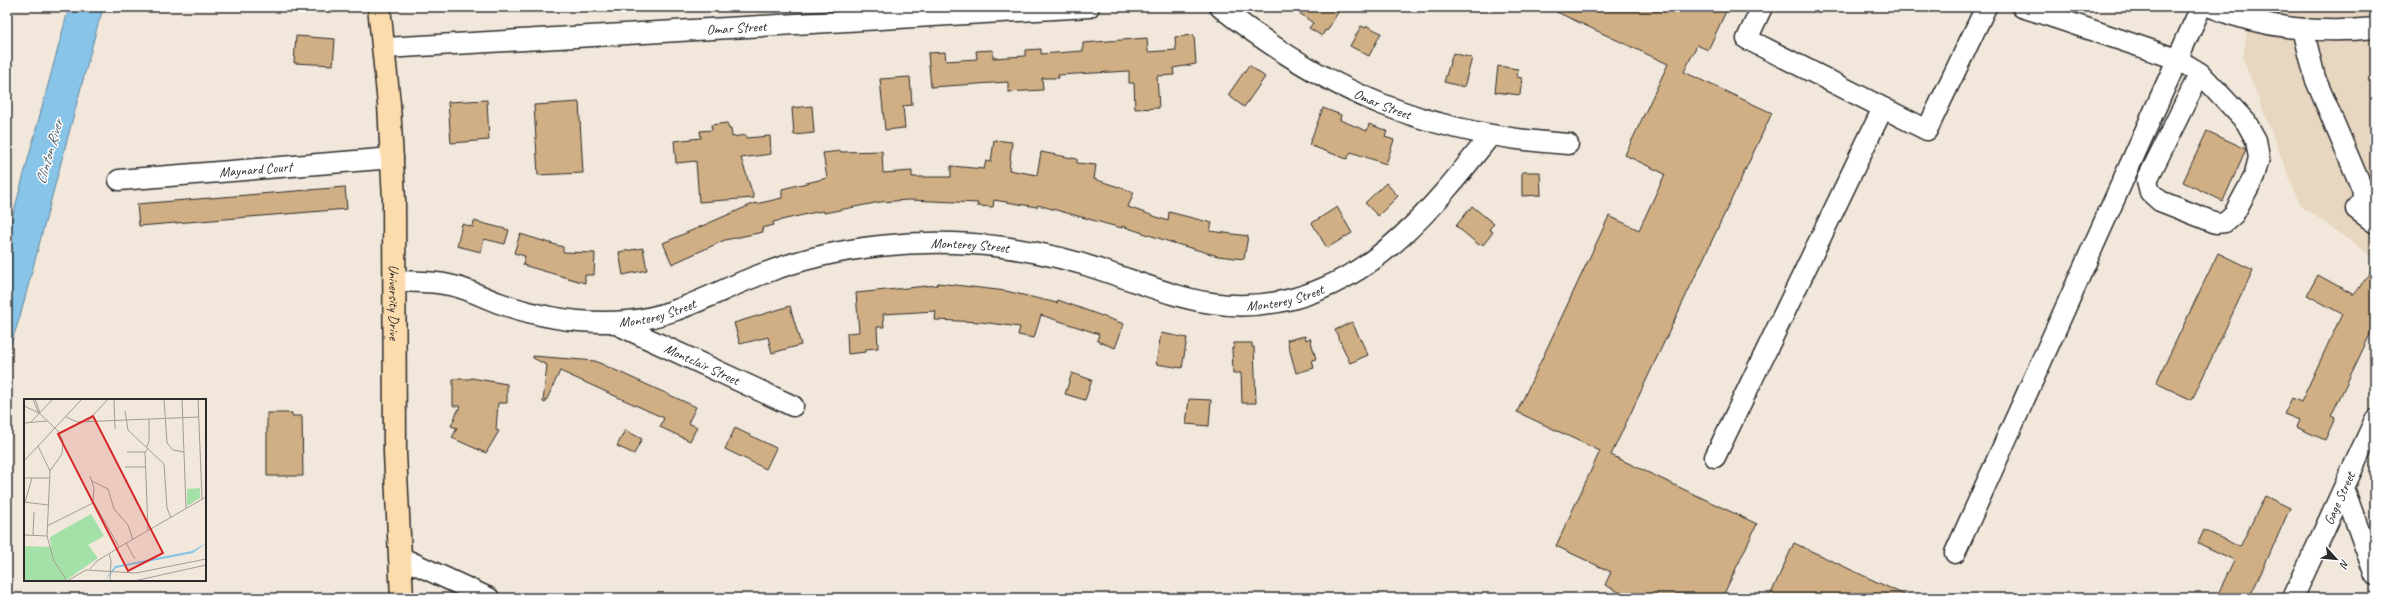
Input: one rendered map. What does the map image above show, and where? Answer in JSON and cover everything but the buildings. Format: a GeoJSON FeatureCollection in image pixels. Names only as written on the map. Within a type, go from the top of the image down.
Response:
{"type":"FeatureCollection","features":[{"type":"Feature","properties":{"kind":"main road","name":"University Drive"},"geometry":{"type":"LineString","coordinates":[[379,7],[393,158],[396,281],[394,453],[402,598]]}},
{"type":"Feature","properties":{"kind":"street","name":"Omar Street"},"geometry":{"type":"LineString","coordinates":[[384,48],[1089,7]]}},
{"type":"Feature","properties":{"kind":"street","name":"Omar Street"},"geometry":{"type":"LineString","coordinates":[[1220,7],[1286,56],[1341,87],[1408,114],[1490,136],[1568,144]]}},
{"type":"Feature","properties":{"kind":"street"},"geometry":{"type":"LineString","coordinates":[[1762,7],[1747,39],[1927,130],[1986,7]]}},
{"type":"Feature","properties":{"kind":"street"},"geometry":{"type":"LineString","coordinates":[[2022,7],[2055,12],[2178,59],[2200,73],[2246,122],[2256,140],[2259,158],[2254,177],[2234,214],[2225,222],[2216,223],[2160,201],[2150,192],[2147,180],[2200,73]]}},
{"type":"Feature","properties":{"kind":"street"},"geometry":{"type":"LineString","coordinates":[[1955,553],[2201,7]]}},
{"type":"Feature","properties":{"kind":"street"},"geometry":{"type":"LineString","coordinates":[[2211,7],[2267,15],[2303,28],[2335,30],[2375,28]]}},
{"type":"Feature","properties":{"kind":"street"},"geometry":{"type":"LineString","coordinates":[[2303,28],[2316,78],[2363,191],[2362,202],[2356,209],[2375,223]]}},
{"type":"Feature","properties":{"kind":"street"},"geometry":{"type":"LineString","coordinates":[[1715,457],[1883,108]]}},
{"type":"Feature","properties":{"kind":"street","name":"Monterey Street"},"geometry":{"type":"LineString","coordinates":[[396,281],[452,285],[510,307],[556,319],[612,322],[660,315],[760,274],[807,260],[868,248],[940,243],[986,245],[1050,256],[1092,267],[1181,298],[1208,304],[1240,306],[1282,301],[1306,295],[1333,284],[1391,247],[1423,217],[1490,136]]}},
{"type":"Feature","properties":{"kind":"street","name":"Maynard Court"},"geometry":{"type":"LineString","coordinates":[[119,180],[393,158]]}},
{"type":"Feature","properties":{"kind":"street","name":"Montclair Street"},"geometry":{"type":"LineString","coordinates":[[612,322],[793,406]]}},
{"type":"Feature","properties":{"kind":"street","name":"Gage Street"},"geometry":{"type":"LineString","coordinates":[[2293,598],[2375,420]]}},
{"type":"Feature","properties":{"kind":"street"},"geometry":{"type":"LineString","coordinates":[[2344,489],[2375,575]]}},
{"type":"Feature","properties":{"kind":"street"},"geometry":{"type":"LineString","coordinates":[[400,557],[489,598]]}},
{"type":"Feature","properties":{"kind":"shaded area"},"geometry":{"type":"Polygon","coordinates":[[[2251,7],[2375,7],[2375,259],[2300,205],[2243,59],[2251,7]]]}},
{"type":"Feature","properties":{"kind":"water","name":"Clinton River"},"geometry":{"type":"Polygon","coordinates":[[[69,7],[104,7],[98,24],[19,320],[7,355],[7,237],[69,7]]]}}]}
